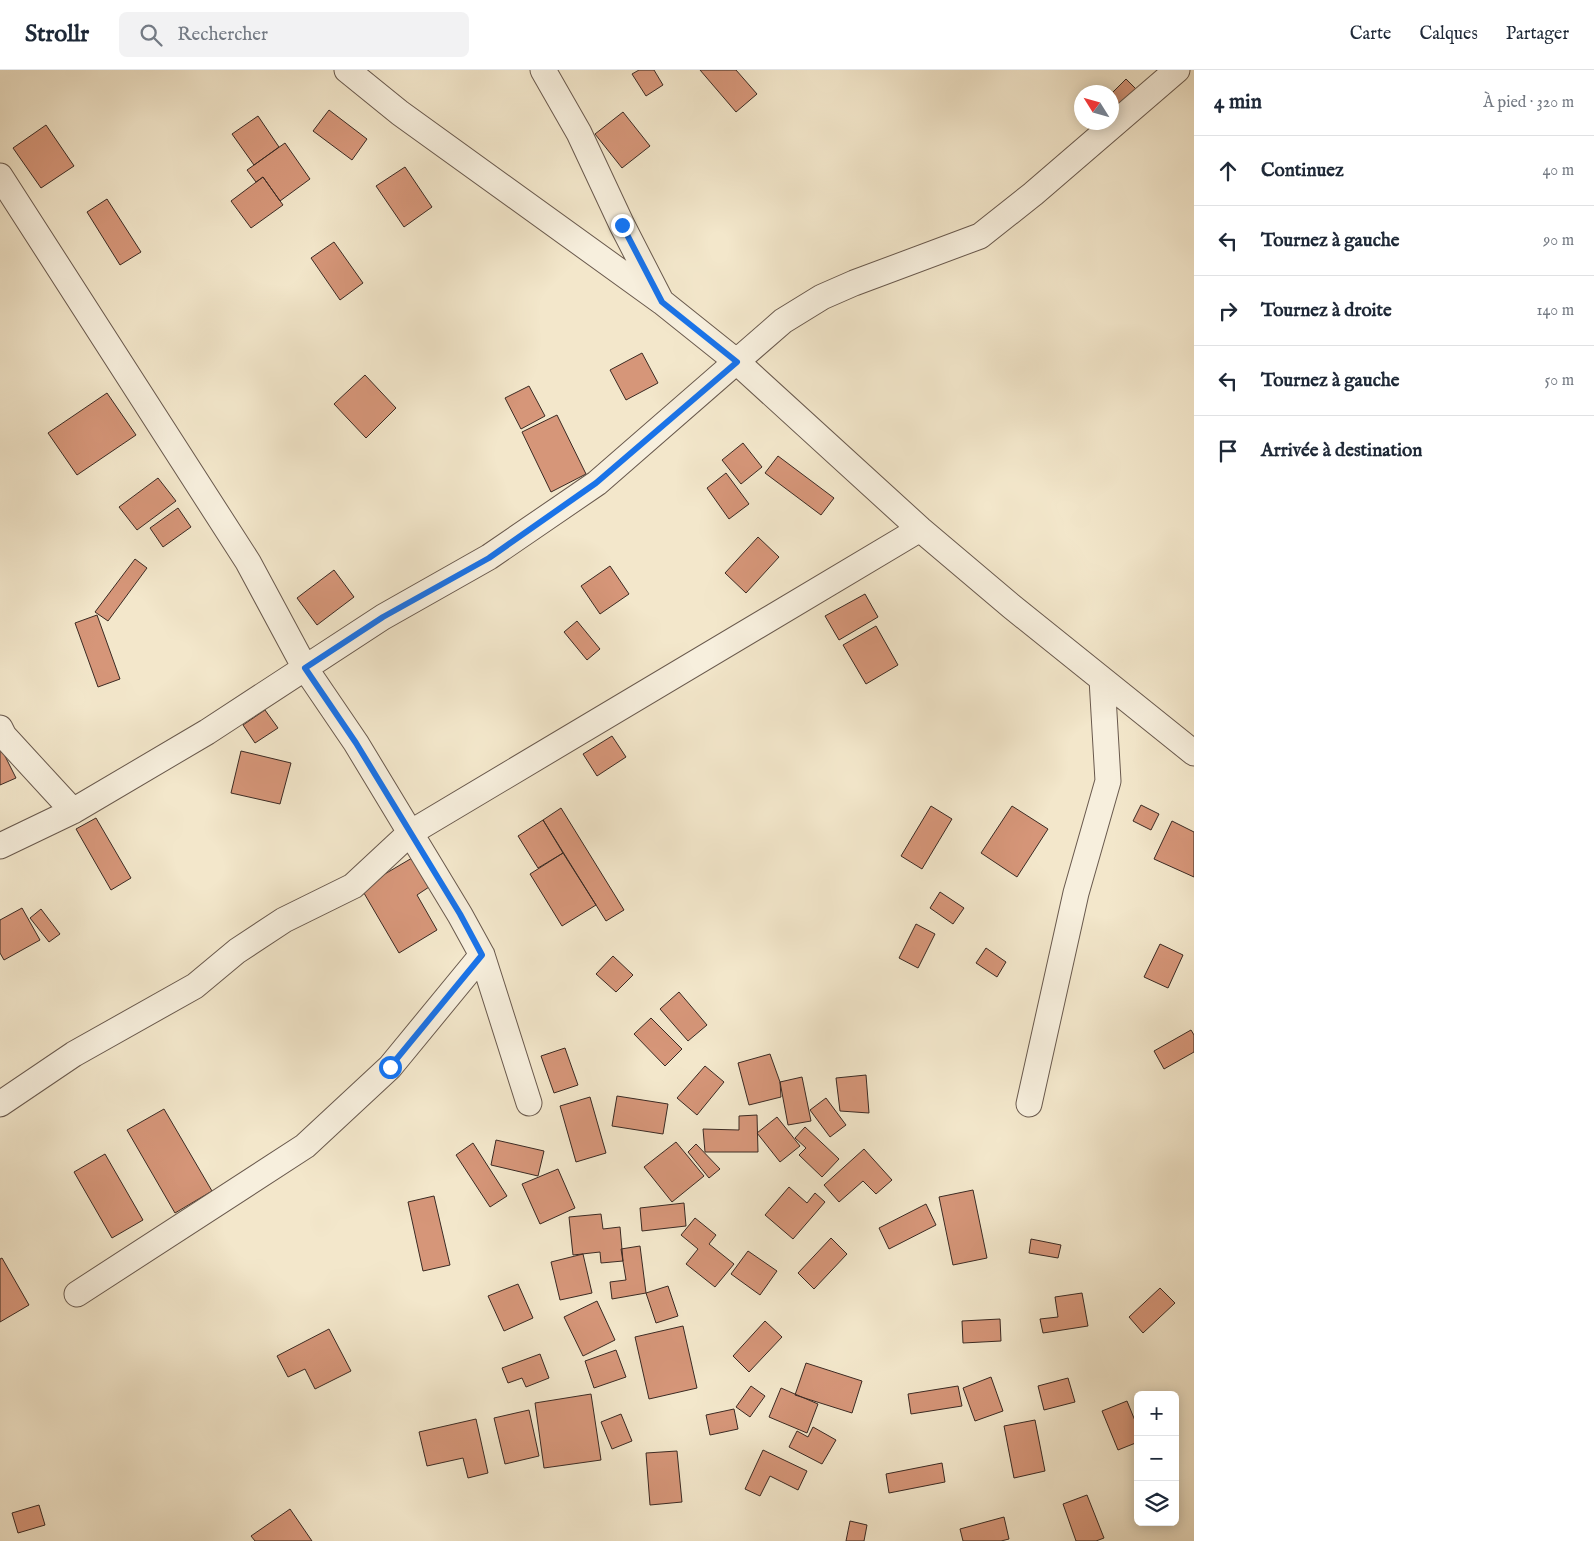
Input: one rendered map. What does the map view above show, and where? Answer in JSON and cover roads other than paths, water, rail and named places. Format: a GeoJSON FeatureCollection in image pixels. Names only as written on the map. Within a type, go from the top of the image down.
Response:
{"type":"FeatureCollection","features":[{"type":"Feature","properties":{"kind":"street"},"geometry":{"type":"LineString","coordinates":[[347,70],[400,113],[662,302],[737,362],[920,529],[1011,606],[1194,753]]}},
{"type":"Feature","properties":{"kind":"street"},"geometry":{"type":"LineString","coordinates":[[543,70],[580,133],[622,225],[662,302]]}},
{"type":"Feature","properties":{"kind":"street"},"geometry":{"type":"LineString","coordinates":[[0,846],[73,811],[207,732],[383,617],[489,558],[596,483],[783,321],[822,297],[854,283],[980,236],[1033,194],[1177,70]]}},
{"type":"Feature","properties":{"kind":"street"},"geometry":{"type":"LineString","coordinates":[[0,176],[248,562],[305,668],[356,743],[460,914],[482,955],[529,1103]]}},
{"type":"Feature","properties":{"kind":"street"},"geometry":{"type":"LineString","coordinates":[[0,1104],[74,1054],[194,986],[237,951],[284,920],[353,886],[410,833],[920,529]]}},
{"type":"Feature","properties":{"kind":"street"},"geometry":{"type":"LineString","coordinates":[[1029,1104],[1076,894],[1108,781],[1102,679]]}},
{"type":"Feature","properties":{"kind":"street"},"geometry":{"type":"LineString","coordinates":[[0,728],[4,736],[73,811]]}},
{"type":"Feature","properties":{"kind":"street"},"geometry":{"type":"LineString","coordinates":[[77,1294],[306,1146],[390,1067],[482,955]]}}]}
